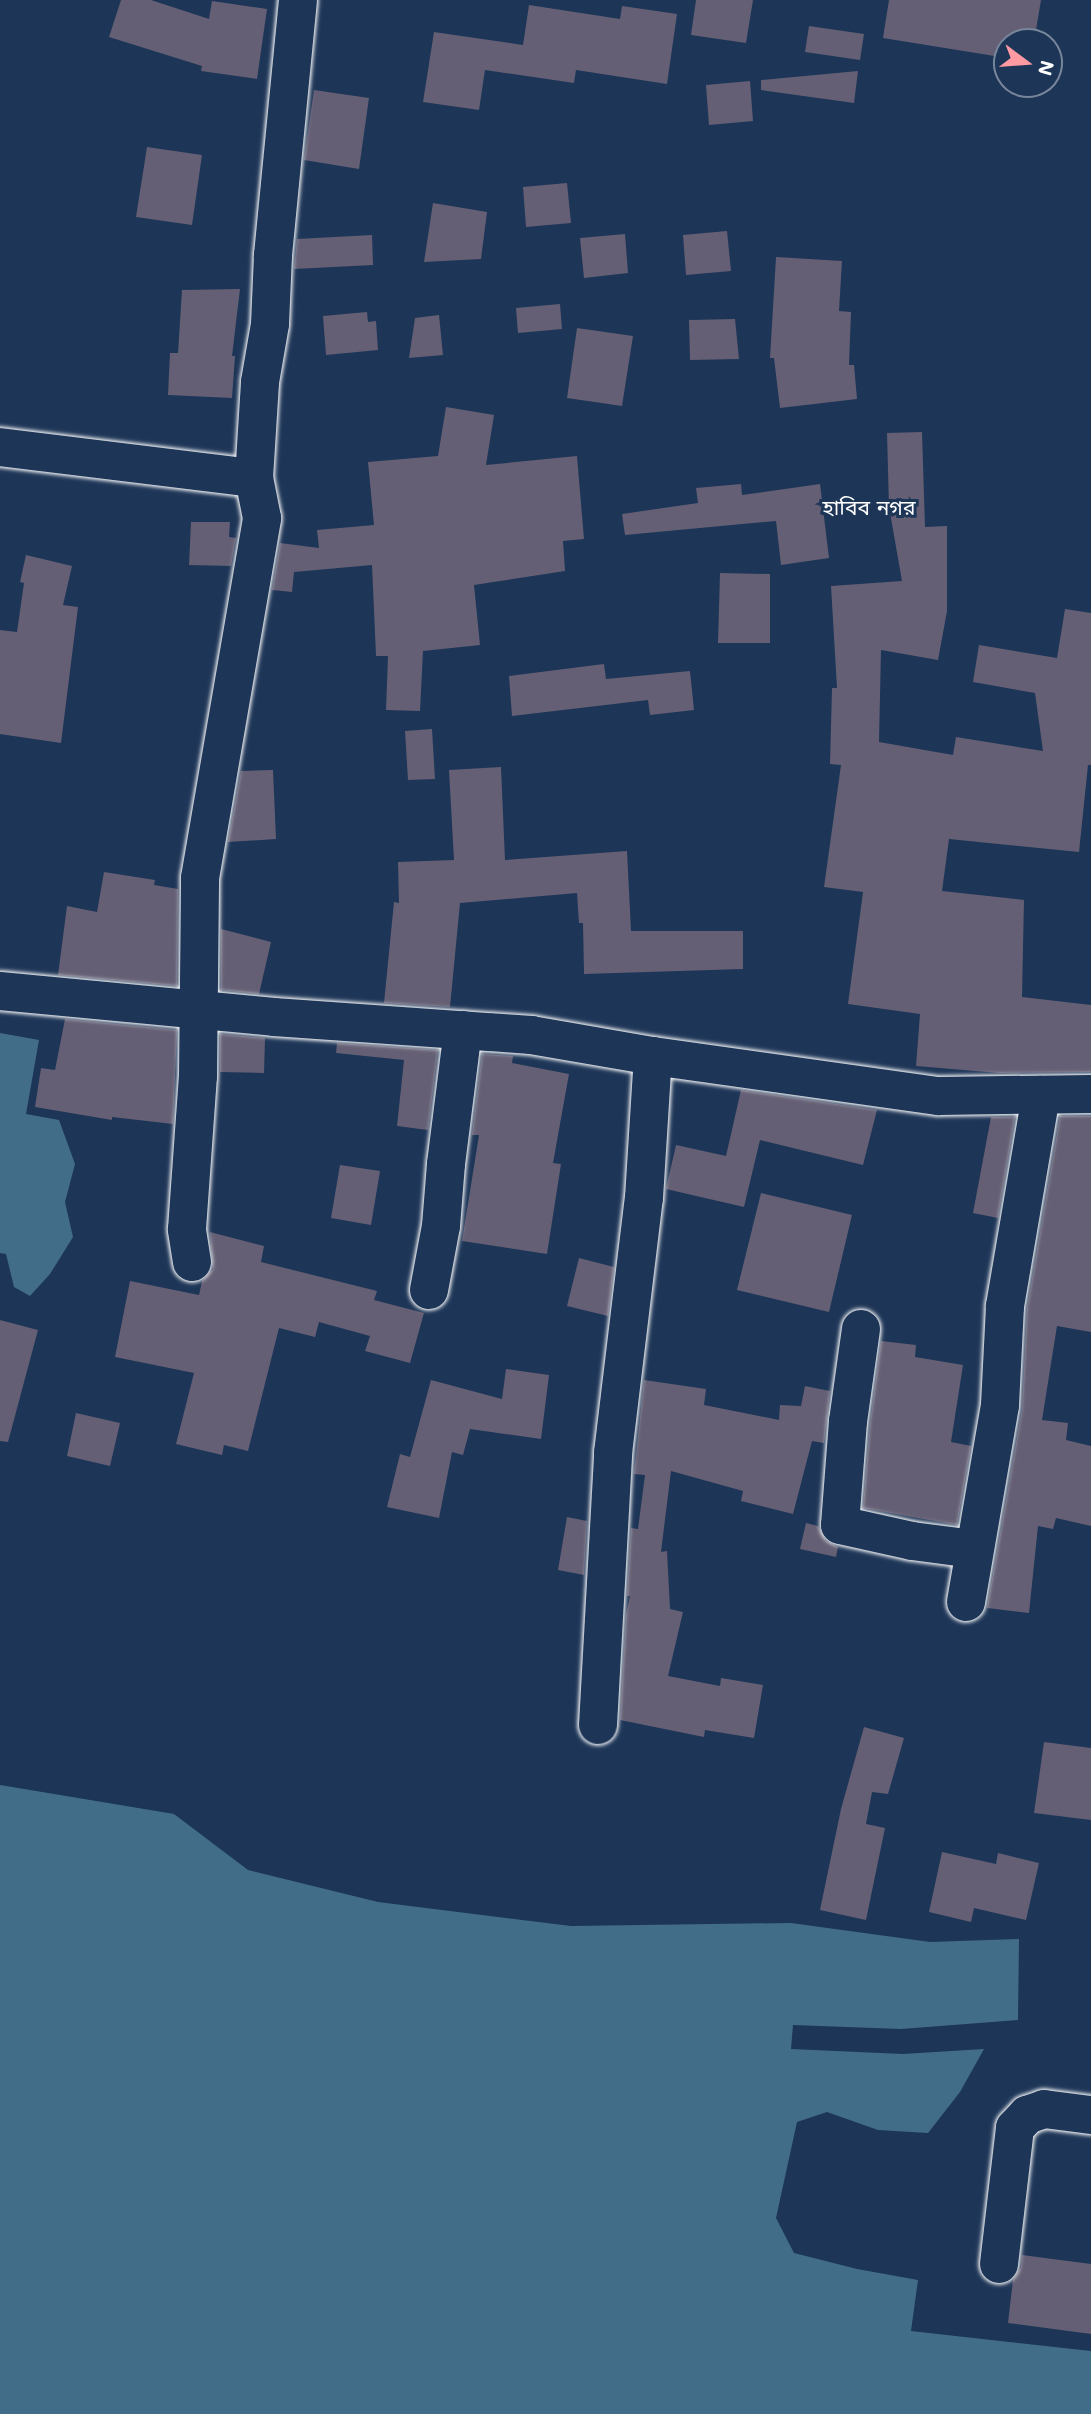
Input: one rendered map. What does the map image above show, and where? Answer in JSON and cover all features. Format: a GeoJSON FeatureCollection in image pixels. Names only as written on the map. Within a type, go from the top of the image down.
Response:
{"type":"FeatureCollection","features":[{"type":"Feature","properties":{"kind":"street"},"geometry":{"type":"LineString","coordinates":[[192,1262],[187,1229],[198,1076],[200,878],[262,518],[254,478],[260,382],[270,324],[273,255],[298,0]]}},
{"type":"Feature","properties":{"kind":"street"},"geometry":{"type":"LineString","coordinates":[[0,447],[254,478]]}},
{"type":"Feature","properties":{"kind":"street"},"geometry":{"type":"LineString","coordinates":[[0,991],[198,1010],[531,1035],[653,1056],[939,1096],[1091,1094]]}},
{"type":"Feature","properties":{"kind":"street"},"geometry":{"type":"LineString","coordinates":[[429,1290],[441,1226],[463,1030]]}},
{"type":"Feature","properties":{"kind":"street"},"geometry":{"type":"LineString","coordinates":[[598,1725],[613,1453],[644,1198],[653,1056]]}},
{"type":"Feature","properties":{"kind":"street"},"geometry":{"type":"LineString","coordinates":[[966,1602],[1000,1405],[1005,1306],[1041,1095]]}},
{"type":"Feature","properties":{"kind":"street"},"geometry":{"type":"LineString","coordinates":[[861,1329],[848,1421],[840,1525],[912,1541],[974,1549]]}},
{"type":"Feature","properties":{"kind":"street"},"geometry":{"type":"LineString","coordinates":[[999,2264],[1015,2128],[1027,2115],[1044,2109],[1091,2115]]}},
{"type":"Feature","properties":{"kind":"water"},"geometry":{"type":"Polygon","coordinates":[[[0,1033],[39,1040],[26,1114],[59,1120],[75,1164],[65,1202],[73,1237],[50,1274],[30,1296],[14,1287],[6,1254],[0,1253],[0,1033]]]}},
{"type":"Feature","properties":{"kind":"water"},"geometry":{"type":"Polygon","coordinates":[[[0,1785],[174,1814],[248,1870],[378,1902],[571,1926],[791,1923],[930,1942],[1019,1939],[1018,2020],[901,2029],[793,2025],[791,2049],[903,2054],[984,2049],[960,2092],[928,2133],[878,2130],[827,2112],[797,2122],[776,2218],[794,2253],[857,2269],[918,2280],[911,2331],[1091,2351],[1091,2414],[0,2414],[0,1785]]]}},
{"type":"Feature","properties":{"kind":"building"},"geometry":{"type":"Polygon","coordinates":[[[121,0],[151,0],[209,19],[212,1],[267,9],[257,79],[201,71],[202,66],[109,37],[121,0]]]}},
{"type":"Feature","properties":{"kind":"building"},"geometry":{"type":"Polygon","coordinates":[[[696,0],[753,0],[746,43],[691,35],[696,0]]]}},
{"type":"Feature","properties":{"kind":"building"},"geometry":{"type":"Polygon","coordinates":[[[889,0],[1041,0],[1036,28],[993,28],[993,56],[883,38],[889,0]]]}},
{"type":"Feature","properties":{"kind":"building"},"geometry":{"type":"Polygon","coordinates":[[[529,5],[620,19],[622,6],[677,14],[667,84],[576,70],[574,83],[485,70],[479,110],[423,102],[434,32],[523,45],[529,5]]]}},
{"type":"Feature","properties":{"kind":"building"},"geometry":{"type":"Polygon","coordinates":[[[809,26],[864,34],[860,60],[805,52],[809,26]]]}},
{"type":"Feature","properties":{"kind":"building"},"geometry":{"type":"Polygon","coordinates":[[[858,71],[854,103],[761,90],[761,80],[858,71]]]}},
{"type":"Feature","properties":{"kind":"building"},"geometry":{"type":"Polygon","coordinates":[[[750,81],[753,121],[709,125],[706,85],[750,81]]]}},
{"type":"Feature","properties":{"kind":"building"},"geometry":{"type":"Polygon","coordinates":[[[314,90],[369,98],[359,169],[304,160],[314,90]]]}},
{"type":"Feature","properties":{"kind":"building"},"geometry":{"type":"Polygon","coordinates":[[[147,147],[202,155],[192,225],[136,217],[147,147]]]}},
{"type":"Feature","properties":{"kind":"building"},"geometry":{"type":"Polygon","coordinates":[[[567,183],[571,223],[526,227],[523,187],[567,183]]]}},
{"type":"Feature","properties":{"kind":"building"},"geometry":{"type":"Polygon","coordinates":[[[433,203],[487,212],[481,259],[424,262],[433,203]]]}},
{"type":"Feature","properties":{"kind":"building"},"geometry":{"type":"Polygon","coordinates":[[[727,231],[731,271],[686,275],[683,235],[727,231]]]}},
{"type":"Feature","properties":{"kind":"building"},"geometry":{"type":"Polygon","coordinates":[[[625,234],[628,273],[584,278],[580,238],[625,234]]]}},
{"type":"Feature","properties":{"kind":"building"},"geometry":{"type":"Polygon","coordinates":[[[372,235],[373,265],[294,269],[297,239],[372,235]]]}},
{"type":"Feature","properties":{"kind":"building"},"geometry":{"type":"Polygon","coordinates":[[[776,257],[842,261],[839,311],[851,312],[849,365],[854,365],[857,399],[780,408],[774,358],[770,358],[776,257]]]}},
{"type":"Feature","properties":{"kind":"building"},"geometry":{"type":"Polygon","coordinates":[[[240,289],[232,356],[235,356],[232,398],[168,395],[170,353],[178,353],[182,290],[240,289]]]}},
{"type":"Feature","properties":{"kind":"building"},"geometry":{"type":"Polygon","coordinates":[[[560,304],[562,329],[518,333],[516,308],[560,304]]]}},
{"type":"Feature","properties":{"kind":"building"},"geometry":{"type":"Polygon","coordinates":[[[367,312],[368,322],[376,321],[378,350],[326,355],[323,316],[367,312]]]}},
{"type":"Feature","properties":{"kind":"building"},"geometry":{"type":"Polygon","coordinates":[[[439,315],[443,355],[409,358],[415,318],[439,315]]]}},
{"type":"Feature","properties":{"kind":"building"},"geometry":{"type":"Polygon","coordinates":[[[735,319],[739,359],[690,360],[689,320],[735,319]]]}},
{"type":"Feature","properties":{"kind":"building"},"geometry":{"type":"Polygon","coordinates":[[[577,328],[633,336],[622,406],[567,398],[577,328]]]}},
{"type":"Feature","properties":{"kind":"building"},"geometry":{"type":"Polygon","coordinates":[[[446,407],[494,415],[486,465],[577,456],[584,539],[563,541],[565,571],[474,585],[480,645],[423,651],[420,711],[386,710],[388,656],[376,656],[372,565],[294,572],[292,592],[272,590],[280,543],[319,548],[317,530],[374,525],[368,462],[438,456],[446,407]]]}},
{"type":"Feature","properties":{"kind":"building"},"geometry":{"type":"Polygon","coordinates":[[[922,432],[925,527],[947,526],[947,611],[938,660],[881,650],[879,742],[953,755],[956,737],[1043,751],[1035,693],[973,682],[979,645],[1057,658],[1065,609],[1091,613],[1091,765],[1088,765],[1079,852],[949,839],[942,891],[1024,900],[1022,997],[1091,1005],[1091,1072],[999,1073],[916,1066],[920,1014],[848,1004],[863,892],[824,887],[841,765],[830,764],[832,688],[837,688],[831,586],[902,581],[889,507],[887,433],[922,432]]]}},
{"type":"Feature","properties":{"kind":"building"},"geometry":{"type":"Polygon","coordinates":[[[741,484],[742,495],[820,484],[829,558],[781,565],[776,521],[625,535],[622,514],[698,503],[696,488],[741,484]]]}},
{"type":"Feature","properties":{"kind":"building"},"geometry":{"type":"Polygon","coordinates":[[[191,522],[230,522],[229,537],[236,538],[231,566],[189,565],[191,522]]]}},
{"type":"Feature","properties":{"kind":"building"},"geometry":{"type":"Polygon","coordinates":[[[26,555],[72,566],[63,605],[78,607],[61,743],[0,734],[0,630],[17,632],[24,583],[20,582],[26,555]]]}},
{"type":"Feature","properties":{"kind":"building"},"geometry":{"type":"Polygon","coordinates":[[[720,573],[770,574],[770,643],[718,643],[720,573]]]}},
{"type":"Feature","properties":{"kind":"building"},"geometry":{"type":"Polygon","coordinates":[[[604,664],[606,679],[690,671],[694,710],[650,715],[648,700],[512,716],[509,676],[604,664]]]}},
{"type":"Feature","properties":{"kind":"building"},"geometry":{"type":"Polygon","coordinates":[[[432,729],[435,779],[408,780],[405,731],[432,729]]]}},
{"type":"Feature","properties":{"kind":"building"},"geometry":{"type":"Polygon","coordinates":[[[501,767],[505,860],[627,851],[631,931],[743,931],[743,969],[584,974],[583,923],[579,923],[577,893],[460,903],[450,1007],[384,1003],[394,902],[399,903],[398,862],[454,860],[449,770],[501,767]]]}},
{"type":"Feature","properties":{"kind":"building"},"geometry":{"type":"Polygon","coordinates":[[[273,770],[276,839],[228,842],[241,771],[273,770]]]}},
{"type":"Feature","properties":{"kind":"building"},"geometry":{"type":"Polygon","coordinates":[[[104,872],[155,880],[154,885],[178,889],[177,986],[58,975],[67,906],[97,912],[104,872]]]}},
{"type":"Feature","properties":{"kind":"building"},"geometry":{"type":"Polygon","coordinates":[[[221,929],[271,942],[259,994],[221,990],[221,929]]]}},
{"type":"Feature","properties":{"kind":"building"},"geometry":{"type":"Polygon","coordinates":[[[65,1019],[177,1030],[173,1124],[112,1117],[112,1120],[35,1107],[41,1068],[55,1070],[65,1019]]]}},
{"type":"Feature","properties":{"kind":"building"},"geometry":{"type":"Polygon","coordinates":[[[220,1034],[265,1038],[264,1073],[220,1072],[220,1034]]]}},
{"type":"Feature","properties":{"kind":"building"},"geometry":{"type":"Polygon","coordinates":[[[337,1043],[438,1050],[428,1130],[397,1126],[404,1060],[336,1053],[337,1043]]]}},
{"type":"Feature","properties":{"kind":"building"},"geometry":{"type":"Polygon","coordinates":[[[482,1054],[513,1056],[512,1063],[569,1074],[553,1163],[561,1164],[547,1254],[462,1241],[479,1135],[472,1135],[482,1054]]]}},
{"type":"Feature","properties":{"kind":"building"},"geometry":{"type":"Polygon","coordinates":[[[741,1090],[877,1110],[863,1165],[760,1140],[744,1207],[666,1189],[676,1145],[726,1156],[741,1090]]]}},
{"type":"Feature","properties":{"kind":"building"},"geometry":{"type":"Polygon","coordinates":[[[1060,1116],[1091,1116],[1091,1332],[1057,1326],[1042,1420],[1068,1423],[1066,1440],[1091,1446],[1091,1526],[1056,1518],[1053,1529],[1038,1526],[1029,1613],[987,1608],[1022,1409],[1027,1308],[1060,1116]]]}},
{"type":"Feature","properties":{"kind":"building"},"geometry":{"type":"Polygon","coordinates":[[[991,1117],[1015,1117],[998,1218],[973,1213],[991,1117]]]}},
{"type":"Feature","properties":{"kind":"building"},"geometry":{"type":"Polygon","coordinates":[[[340,1165],[380,1171],[371,1225],[331,1218],[340,1165]]]}},
{"type":"Feature","properties":{"kind":"building"},"geometry":{"type":"Polygon","coordinates":[[[761,1193],[852,1215],[829,1312],[737,1290],[761,1193]]]}},
{"type":"Feature","properties":{"kind":"building"},"geometry":{"type":"Polygon","coordinates":[[[210,1232],[264,1246],[261,1262],[377,1291],[374,1300],[424,1313],[410,1363],[365,1351],[370,1336],[319,1322],[315,1337],[279,1328],[248,1451],[224,1445],[222,1455],[176,1444],[194,1373],[115,1357],[130,1281],[199,1295],[202,1281],[213,1269],[210,1232]]]}},
{"type":"Feature","properties":{"kind":"building"},"geometry":{"type":"Polygon","coordinates":[[[579,1258],[614,1267],[608,1316],[567,1306],[579,1258]]]}},
{"type":"Feature","properties":{"kind":"building"},"geometry":{"type":"Polygon","coordinates":[[[0,1320],[38,1330],[8,1442],[0,1441],[0,1320]]]}},
{"type":"Feature","properties":{"kind":"building"},"geometry":{"type":"Polygon","coordinates":[[[881,1341],[916,1345],[915,1357],[963,1365],[951,1442],[971,1446],[957,1525],[863,1508],[870,1423],[881,1341]]]}},
{"type":"Feature","properties":{"kind":"building"},"geometry":{"type":"Polygon","coordinates":[[[506,1369],[549,1375],[541,1439],[470,1429],[463,1455],[452,1452],[439,1518],[387,1507],[400,1454],[410,1457],[431,1380],[502,1399],[506,1369]]]}},
{"type":"Feature","properties":{"kind":"building"},"geometry":{"type":"Polygon","coordinates":[[[644,1380],[706,1389],[704,1405],[779,1420],[780,1405],[801,1406],[805,1386],[830,1391],[824,1443],[812,1441],[793,1514],[741,1501],[743,1491],[671,1471],[661,1552],[667,1551],[670,1609],[683,1612],[668,1676],[720,1686],[721,1678],[763,1685],[754,1738],[705,1730],[704,1737],[620,1720],[626,1615],[630,1596],[627,1596],[631,1528],[638,1529],[645,1475],[634,1474],[644,1380]]]}},
{"type":"Feature","properties":{"kind":"building"},"geometry":{"type":"Polygon","coordinates":[[[76,1413],[120,1423],[110,1466],[67,1456],[76,1413]]]}},
{"type":"Feature","properties":{"kind":"building"},"geometry":{"type":"Polygon","coordinates":[[[567,1517],[587,1521],[584,1575],[558,1570],[567,1517]]]}},
{"type":"Feature","properties":{"kind":"building"},"geometry":{"type":"Polygon","coordinates":[[[806,1523],[818,1526],[826,1541],[838,1547],[836,1557],[800,1549],[806,1523]]]}},
{"type":"Feature","properties":{"kind":"building"},"geometry":{"type":"Polygon","coordinates":[[[864,1727],[904,1738],[888,1794],[872,1792],[866,1824],[885,1828],[866,1920],[820,1910],[841,1809],[864,1727]]]}},
{"type":"Feature","properties":{"kind":"building"},"geometry":{"type":"Polygon","coordinates":[[[1044,1742],[1091,1748],[1091,1820],[1034,1813],[1044,1742]]]}},
{"type":"Feature","properties":{"kind":"building"},"geometry":{"type":"Polygon","coordinates":[[[942,1852],[996,1864],[998,1853],[1039,1863],[1026,1920],[974,1908],[971,1922],[929,1912],[942,1852]]]}},
{"type":"Feature","properties":{"kind":"building"},"geometry":{"type":"Polygon","coordinates":[[[1022,2255],[1091,2264],[1091,2334],[1008,2323],[1013,2280],[1021,2267],[1022,2255]]]}},
{"type":"Feature","properties":{"kind":"district","name":"হাবিব নগর"},"geometry":{"type":"Point","coordinates":[869,507]}}]}
